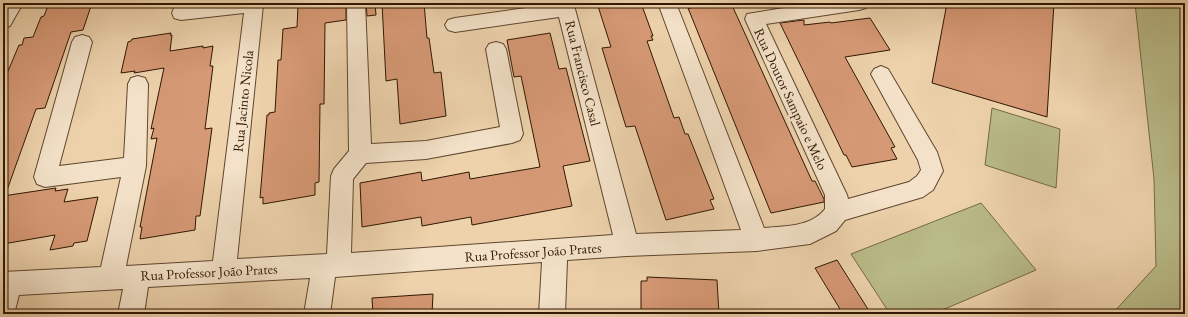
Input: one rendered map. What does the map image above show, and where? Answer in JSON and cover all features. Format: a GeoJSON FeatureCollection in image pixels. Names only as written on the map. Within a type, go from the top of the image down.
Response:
{"type":"FeatureCollection","features":[{"type":"Feature","properties":{"kind":"street"},"geometry":{"type":"LineString","coordinates":[[3,21],[14,3]]}},
{"type":"Feature","properties":{"kind":"street"},"geometry":{"type":"LineString","coordinates":[[321,312],[332,265],[342,176],[360,154],[356,3]]}},
{"type":"Feature","properties":{"kind":"street"},"geometry":{"type":"LineString","coordinates":[[668,3],[757,240]]}},
{"type":"Feature","properties":{"kind":"street","name":"Rua Doutor Sampaio e Melo"},"geometry":{"type":"LineString","coordinates":[[837,212],[836,195],[754,19],[859,3]]}},
{"type":"Feature","properties":{"kind":"street","name":"Rua Jacinto Nicola"},"geometry":{"type":"LineString","coordinates":[[181,13],[254,5],[224,270]]}},
{"type":"Feature","properties":{"kind":"street","name":"Rua Francisco Casal"},"geometry":{"type":"LineString","coordinates":[[455,25],[566,9],[627,245]]}},
{"type":"Feature","properties":{"kind":"street"},"geometry":{"type":"LineString","coordinates":[[82,42],[45,177],[136,166]]}},
{"type":"Feature","properties":{"kind":"street"},"geometry":{"type":"LineString","coordinates":[[360,154],[426,150],[512,134],[496,49]]}},
{"type":"Feature","properties":{"kind":"street"},"geometry":{"type":"LineString","coordinates":[[837,212],[915,190],[926,183],[932,171],[929,159],[881,74]]}},
{"type":"Feature","properties":{"kind":"street"},"geometry":{"type":"LineString","coordinates":[[111,278],[136,166],[138,84]]}},
{"type":"Feature","properties":{"kind":"street","name":"Rua Professor João Prates"},"geometry":{"type":"LineString","coordinates":[[6,284],[224,270],[332,265],[627,245],[757,240],[810,233],[828,224],[837,212]]}},
{"type":"Feature","properties":{"kind":"street"},"geometry":{"type":"LineString","coordinates":[[552,314],[555,250]]}},
{"type":"Feature","properties":{"kind":"street"},"geometry":{"type":"LineString","coordinates":[[131,314],[138,276]]}},
{"type":"Feature","properties":{"kind":"street"},"geometry":{"type":"LineString","coordinates":[[3,311],[6,284]]}},
{"type":"Feature","properties":{"kind":"green space"},"geometry":{"type":"Polygon","coordinates":[[[1135,3],[1185,3],[1185,314],[1112,314],[1156,266],[1154,179],[1135,3]]]}},
{"type":"Feature","properties":{"kind":"green space"},"geometry":{"type":"Polygon","coordinates":[[[992,108],[1060,129],[1056,188],[985,165],[992,108]]]}},
{"type":"Feature","properties":{"kind":"green space"},"geometry":{"type":"Polygon","coordinates":[[[981,203],[1036,270],[933,314],[890,314],[851,254],[981,203]]]}},
{"type":"Feature","properties":{"kind":"building"},"geometry":{"type":"Polygon","coordinates":[[[49,3],[92,3],[83,30],[71,32],[45,108],[36,109],[6,193],[3,193],[3,83],[19,45],[22,45],[24,38],[33,37],[41,17],[44,16],[49,3]]]}},
{"type":"Feature","properties":{"kind":"building"},"geometry":{"type":"Polygon","coordinates":[[[301,3],[346,3],[346,20],[325,23],[324,104],[320,104],[319,182],[315,183],[315,195],[263,204],[263,197],[260,198],[267,115],[275,112],[278,60],[281,60],[283,29],[297,27],[298,6],[301,5],[301,3]]]}},
{"type":"Feature","properties":{"kind":"building"},"geometry":{"type":"Polygon","coordinates":[[[366,3],[375,3],[376,15],[367,16],[366,3]]]}},
{"type":"Feature","properties":{"kind":"building"},"geometry":{"type":"Polygon","coordinates":[[[382,3],[424,3],[427,38],[429,38],[434,73],[441,72],[446,116],[400,124],[397,79],[386,81],[382,3]]]}},
{"type":"Feature","properties":{"kind":"building"},"geometry":{"type":"Polygon","coordinates":[[[597,3],[641,3],[653,36],[651,36],[653,40],[647,41],[674,118],[679,117],[685,134],[688,134],[714,199],[710,200],[714,209],[666,220],[635,126],[626,127],[602,48],[611,47],[597,3]]]}},
{"type":"Feature","properties":{"kind":"building"},"geometry":{"type":"Polygon","coordinates":[[[689,3],[731,3],[812,181],[815,181],[824,202],[771,213],[688,8],[691,8],[689,3]]]}},
{"type":"Feature","properties":{"kind":"building"},"geometry":{"type":"Polygon","coordinates":[[[770,3],[803,3],[773,8],[770,3]]]}},
{"type":"Feature","properties":{"kind":"building"},"geometry":{"type":"Polygon","coordinates":[[[947,3],[1054,3],[1047,117],[932,83],[947,3]]]}},
{"type":"Feature","properties":{"kind":"building"},"geometry":{"type":"Polygon","coordinates":[[[870,18],[890,50],[845,57],[895,147],[891,148],[897,159],[852,167],[846,155],[844,155],[780,23],[804,20],[804,25],[870,18]]]}},
{"type":"Feature","properties":{"kind":"building"},"geometry":{"type":"Polygon","coordinates":[[[171,33],[170,51],[213,46],[210,66],[213,66],[205,129],[212,128],[200,216],[196,216],[195,230],[140,239],[142,227],[140,227],[157,138],[151,139],[154,128],[151,129],[164,68],[134,73],[135,71],[121,73],[128,42],[132,39],[171,33]]]}},
{"type":"Feature","properties":{"kind":"building"},"geometry":{"type":"Polygon","coordinates":[[[550,33],[559,69],[566,68],[590,161],[563,166],[572,206],[472,225],[471,217],[422,226],[421,217],[362,227],[360,183],[421,172],[422,181],[469,172],[470,179],[540,167],[521,76],[514,77],[507,40],[550,33]]]}},
{"type":"Feature","properties":{"kind":"building"},"geometry":{"type":"Polygon","coordinates":[[[56,188],[55,191],[68,189],[64,202],[98,197],[87,241],[74,243],[73,246],[50,250],[55,235],[3,244],[3,196],[56,188]]]}},
{"type":"Feature","properties":{"kind":"building"},"geometry":{"type":"Polygon","coordinates":[[[837,260],[871,314],[843,314],[815,268],[837,260]]]}},
{"type":"Feature","properties":{"kind":"building"},"geometry":{"type":"Polygon","coordinates":[[[647,277],[717,280],[719,314],[641,314],[641,281],[647,281],[647,277]]]}},
{"type":"Feature","properties":{"kind":"building"},"geometry":{"type":"Polygon","coordinates":[[[433,294],[432,314],[373,314],[372,298],[433,294]]]}}]}
